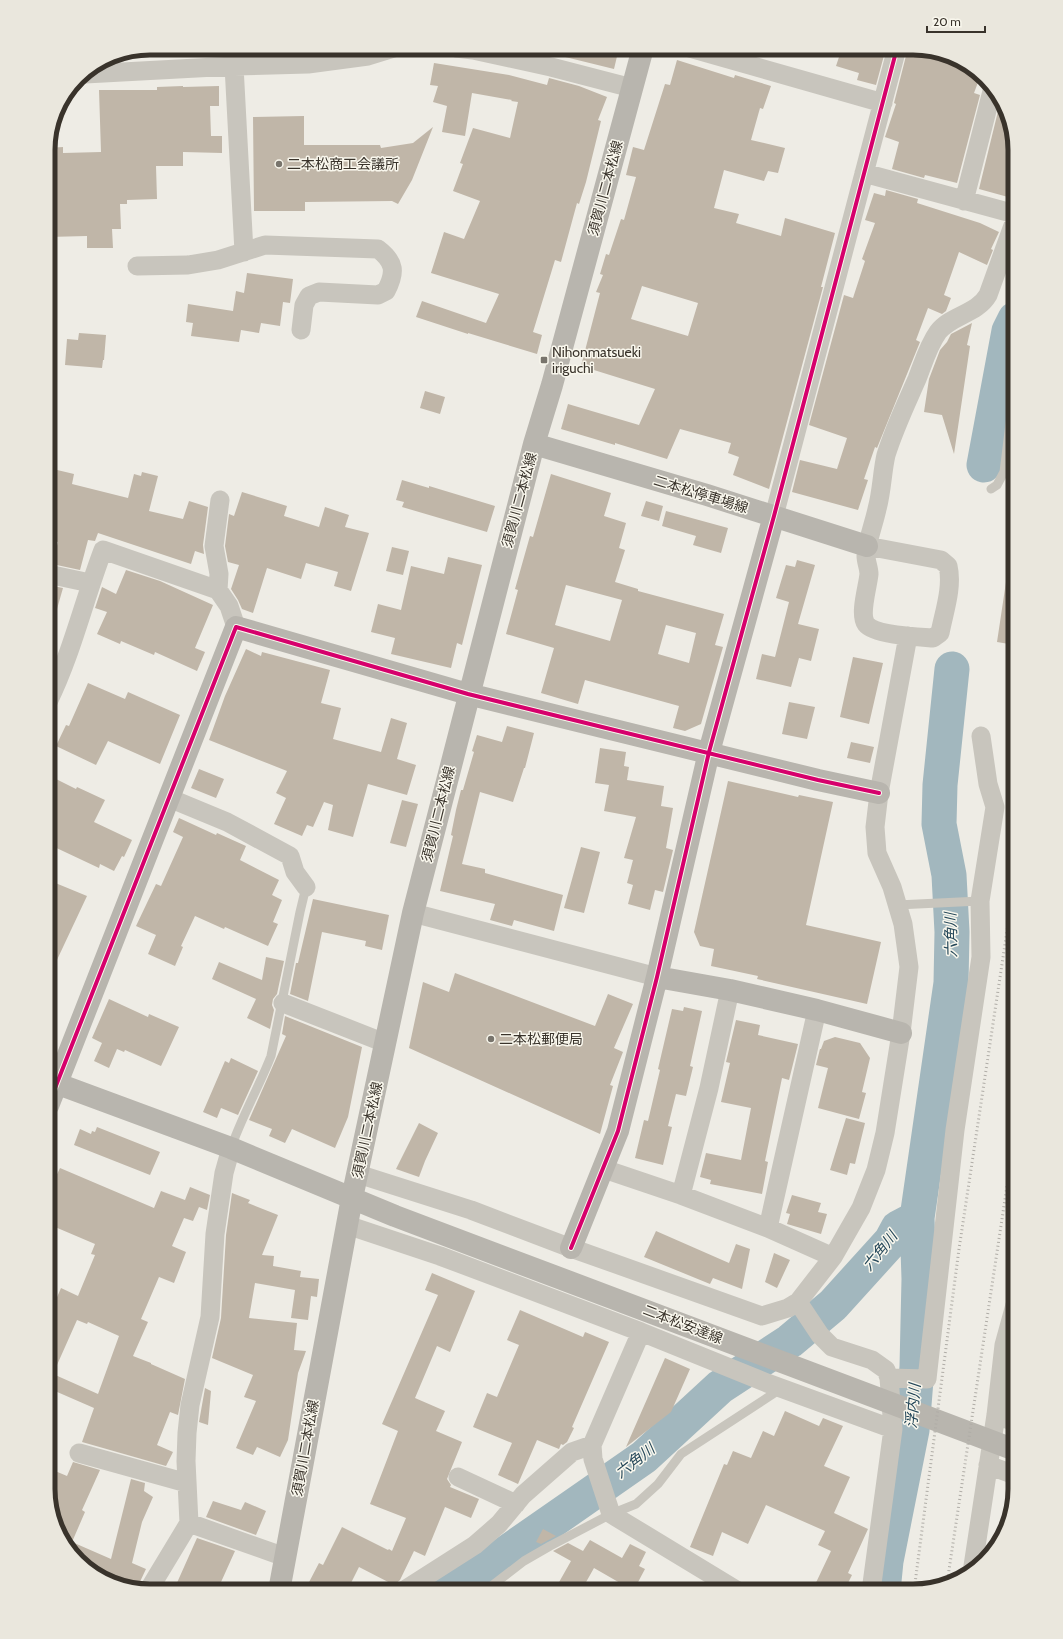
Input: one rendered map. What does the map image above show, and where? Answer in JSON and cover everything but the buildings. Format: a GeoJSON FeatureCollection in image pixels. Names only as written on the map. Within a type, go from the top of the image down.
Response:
{"type":"FeatureCollection","features":[{"type":"Feature","properties":{"kind":"main road","name":"須賀川二本松線"},"geometry":{"type":"LineString","coordinates":[[280,1584],[352,1198],[413,913],[468,694],[534,444],[552,385],[641,55]]}},
{"type":"Feature","properties":{"kind":"main road","name":"二本松停車場線"},"geometry":{"type":"LineString","coordinates":[[534,444],[707,494],[867,546]]}},
{"type":"Feature","properties":{"kind":"main road"},"geometry":{"type":"LineString","coordinates":[[571,1248],[618,1131],[657,977],[709,752],[774,516]]}},
{"type":"Feature","properties":{"kind":"main road"},"geometry":{"type":"LineString","coordinates":[[55,1091],[236,627],[468,694],[818,780],[879,793]]}},
{"type":"Feature","properties":{"kind":"main road"},"geometry":{"type":"LineString","coordinates":[[657,977],[730,990],[817,1010],[901,1033]]}},
{"type":"Feature","properties":{"kind":"main road","name":"二本松安達線"},"geometry":{"type":"LineString","coordinates":[[58,1084],[231,1148],[395,1216],[1008,1447]]}},
{"type":"Feature","properties":{"kind":"street"},"geometry":{"type":"LineString","coordinates":[[94,74],[234,66],[308,64],[340,55]]}},
{"type":"Feature","properties":{"kind":"street"},"geometry":{"type":"LineString","coordinates":[[361,55],[371,55]]}},
{"type":"Feature","properties":{"kind":"street"},"geometry":{"type":"LineString","coordinates":[[495,55],[632,88]]}},
{"type":"Feature","properties":{"kind":"street"},"geometry":{"type":"LineString","coordinates":[[715,55],[883,103]]}},
{"type":"Feature","properties":{"kind":"street"},"geometry":{"type":"LineString","coordinates":[[774,516],[895,55]]}},
{"type":"Feature","properties":{"kind":"street"},"geometry":{"type":"LineString","coordinates":[[234,66],[244,252]]}},
{"type":"Feature","properties":{"kind":"street"},"geometry":{"type":"LineString","coordinates":[[964,200],[991,96]]}},
{"type":"Feature","properties":{"kind":"street"},"geometry":{"type":"LineString","coordinates":[[864,173],[1008,212]]}},
{"type":"Feature","properties":{"kind":"street"},"geometry":{"type":"LineString","coordinates":[[867,546],[941,560],[948,566],[950,574],[949,584],[940,633],[933,638],[908,636],[873,630],[867,626],[863,619],[869,572],[866,558],[867,546],[878,507],[886,455],[904,405],[929,350],[938,332],[948,322],[978,307],[985,301],[1008,239]]}},
{"type":"Feature","properties":{"kind":"street"},"geometry":{"type":"LineString","coordinates":[[137,266],[188,265],[218,260],[265,245],[378,249],[386,255],[392,266],[392,279],[386,292],[378,295],[320,292],[309,296],[304,306],[301,330]]}},
{"type":"Feature","properties":{"kind":"street"},"geometry":{"type":"LineString","coordinates":[[218,590],[219,574],[214,546],[220,500]]}},
{"type":"Feature","properties":{"kind":"street"},"geometry":{"type":"LineString","coordinates":[[55,686],[68,657],[90,583],[103,550],[218,590],[229,606],[236,627]]}},
{"type":"Feature","properties":{"kind":"street"},"geometry":{"type":"LineString","coordinates":[[55,576],[90,583]]}},
{"type":"Feature","properties":{"kind":"street"},"geometry":{"type":"LineString","coordinates":[[358,1174],[471,1210],[571,1248],[762,1316],[799,1305],[833,1257],[861,1208],[876,1170],[885,1133],[901,1033],[909,967],[906,939],[906,905],[892,887],[877,853],[875,827],[879,793],[908,636]]}},
{"type":"Feature","properties":{"kind":"street"},"geometry":{"type":"LineString","coordinates":[[799,1305],[820,1335],[832,1347],[876,1363],[896,1378],[927,1379],[955,1130],[981,957],[975,901],[995,807],[988,784],[981,736]]}},
{"type":"Feature","properties":{"kind":"street"},"geometry":{"type":"LineString","coordinates":[[169,798],[227,822],[290,856],[295,872],[306,887]]}},
{"type":"Feature","properties":{"kind":"street"},"geometry":{"type":"LineString","coordinates":[[413,913],[657,977]]}},
{"type":"Feature","properties":{"kind":"street"},"geometry":{"type":"LineString","coordinates":[[681,1195],[709,1088],[730,990]]}},
{"type":"Feature","properties":{"kind":"street"},"geometry":{"type":"LineString","coordinates":[[283,1003],[385,1043]]}},
{"type":"Feature","properties":{"kind":"street"},"geometry":{"type":"LineString","coordinates":[[768,1228],[817,1010]]}},
{"type":"Feature","properties":{"kind":"street"},"geometry":{"type":"LineString","coordinates":[[152,1584],[189,1524],[186,1460],[190,1405],[210,1317],[215,1234],[224,1173],[231,1148]]}},
{"type":"Feature","properties":{"kind":"street"},"geometry":{"type":"LineString","coordinates":[[604,1169],[681,1195],[768,1228],[833,1257]]}},
{"type":"Feature","properties":{"kind":"street"},"geometry":{"type":"LineString","coordinates":[[347,1225],[440,1256],[641,1332],[774,1386],[894,1429]]}},
{"type":"Feature","properties":{"kind":"street"},"geometry":{"type":"LineString","coordinates":[[974,1562],[996,1415],[1004,1345],[1008,1330]]}},
{"type":"Feature","properties":{"kind":"street"},"geometry":{"type":"LineString","coordinates":[[641,1332],[592,1452],[611,1514],[726,1584]]}},
{"type":"Feature","properties":{"kind":"street"},"geometry":{"type":"LineString","coordinates":[[871,1584],[894,1429],[896,1378]]}},
{"type":"Feature","properties":{"kind":"street"},"geometry":{"type":"LineString","coordinates":[[996,1415],[1008,1419]]}},
{"type":"Feature","properties":{"kind":"street"},"geometry":{"type":"LineString","coordinates":[[414,1584],[475,1545],[499,1524],[523,1495],[572,1452],[592,1452]]}},
{"type":"Feature","properties":{"kind":"street"},"geometry":{"type":"LineString","coordinates":[[79,1453],[187,1483]]}},
{"type":"Feature","properties":{"kind":"street"},"geometry":{"type":"LineString","coordinates":[[988,1465],[1008,1472]]}},
{"type":"Feature","properties":{"kind":"street"},"geometry":{"type":"LineString","coordinates":[[458,1477],[516,1504]]}},
{"type":"Feature","properties":{"kind":"street"},"geometry":{"type":"LineString","coordinates":[[189,1524],[285,1557]]}},
{"type":"Feature","properties":{"kind":"lane"},"geometry":{"type":"LineString","coordinates":[[991,489],[997,485],[1004,472],[1008,440]]}},
{"type":"Feature","properties":{"kind":"lane"},"geometry":{"type":"LineString","coordinates":[[231,1148],[237,1130],[271,1056],[306,887]]}},
{"type":"Feature","properties":{"kind":"lane"},"geometry":{"type":"LineString","coordinates":[[906,905],[975,901]]}},
{"type":"Feature","properties":{"kind":"lane"},"geometry":{"type":"LineString","coordinates":[[494,1584],[524,1561],[611,1514],[636,1504],[644,1498],[661,1480],[681,1454],[774,1386]]}},
{"type":"Feature","properties":{"kind":"waterway","name":"六角川"},"geometry":{"type":"LineString","coordinates":[[984,465],[1008,336]]}},
{"type":"Feature","properties":{"kind":"waterway","name":"六角川"},"geometry":{"type":"LineString","coordinates":[[884,1584],[886,1561],[912,1430],[917,1367],[919,1279],[917,1218],[951,983],[952,932],[949,875],[939,824],[940,785],[952,669]]}},
{"type":"Feature","properties":{"kind":"waterway","name":"六角川"},"geometry":{"type":"LineString","coordinates":[[455,1584],[496,1560],[644,1457],[720,1387],[790,1341],[833,1305],[891,1241],[898,1228],[917,1218]]}},
{"type":"Feature","properties":{"kind":"railway"},"geometry":{"type":"LineString","coordinates":[[915,1584],[959,1249],[1008,924]]}},
{"type":"Feature","properties":{"kind":"railway"},"geometry":{"type":"LineString","coordinates":[[948,1577],[1008,1179]]}},
{"type":"Feature","properties":{"kind":"cycle path"},"geometry":{"type":"LineString","coordinates":[[571,1248],[618,1131],[657,977],[709,752],[774,516],[895,55]]}},
{"type":"Feature","properties":{"kind":"cycle path"},"geometry":{"type":"LineString","coordinates":[[55,1088],[236,627],[468,694],[818,780],[879,793]]}},
{"type":"Feature","properties":{"kind":"place","name":"二本松商工会議所"},"geometry":{"type":"Point","coordinates":[279,164]}},
{"type":"Feature","properties":{"kind":"place","name":"Nihonmatsueki iriguchi"},"geometry":{"type":"Point","coordinates":[544,360]}},
{"type":"Feature","properties":{"kind":"place","name":"二本松郵便局"},"geometry":{"type":"Point","coordinates":[491,1039]}},
{"type":"Feature","properties":{"kind":"water label","name":"浮内川"},"geometry":{"type":"Point","coordinates":[913,1406]}}]}
